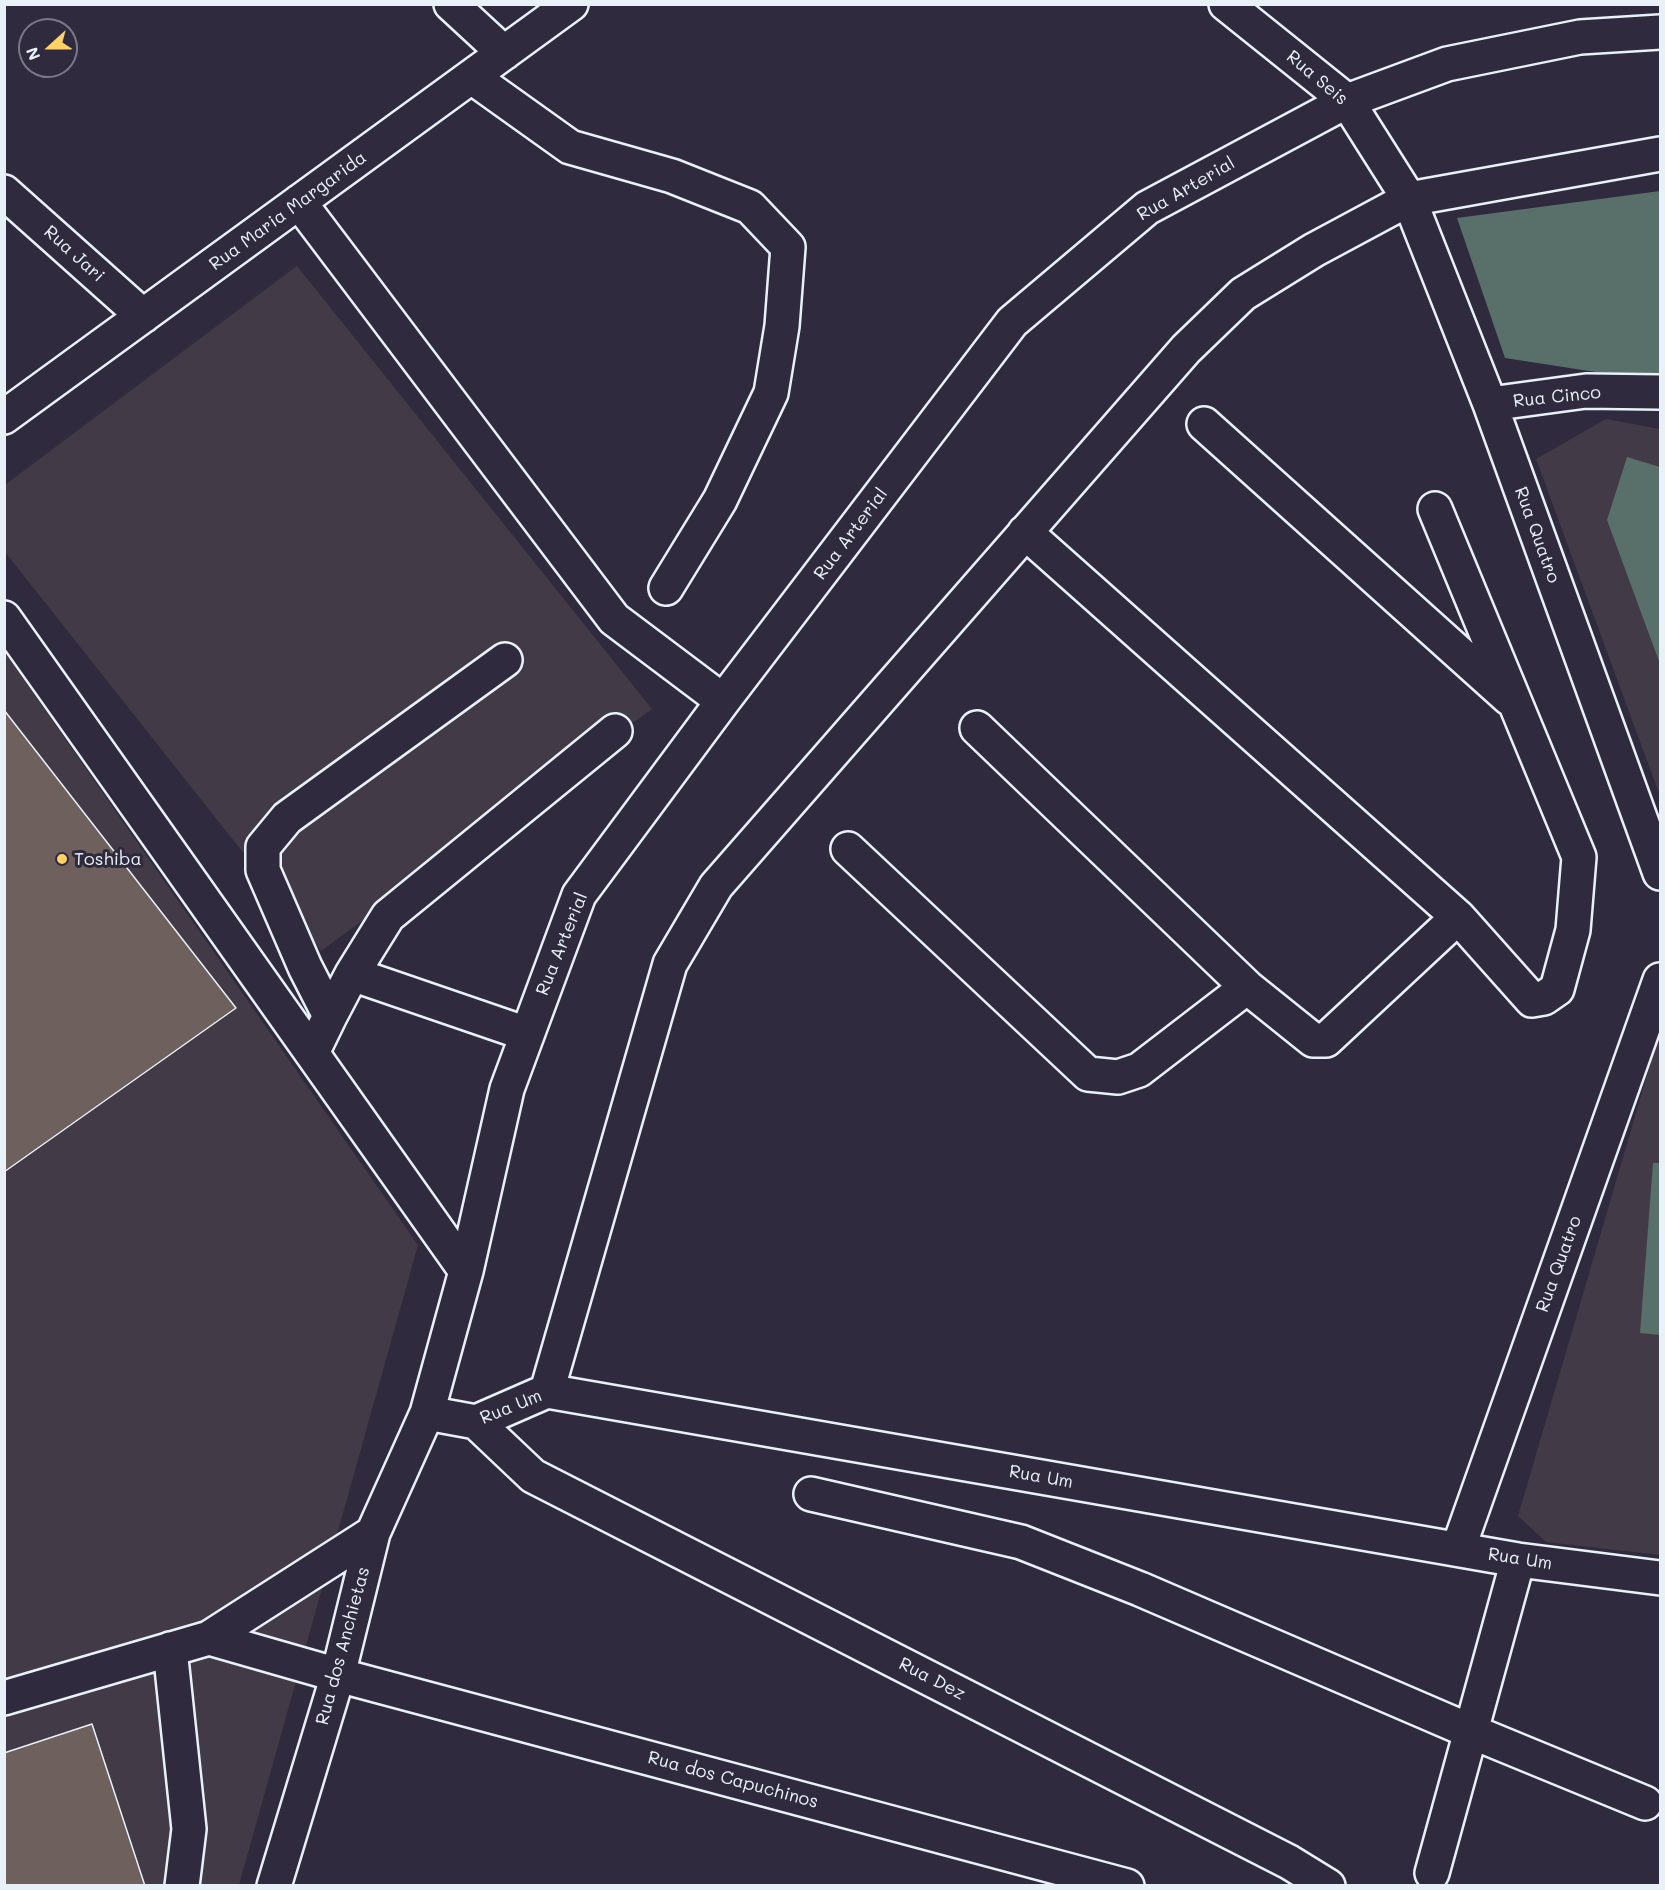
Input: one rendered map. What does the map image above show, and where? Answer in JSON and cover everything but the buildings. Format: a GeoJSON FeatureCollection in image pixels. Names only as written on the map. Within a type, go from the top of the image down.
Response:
{"type":"FeatureCollection","features":[{"type":"Feature","properties":{"kind":"street"},"geometry":{"type":"LineString","coordinates":[[451,4],[504,53]]}},
{"type":"Feature","properties":{"kind":"street","name":"Rua Maria Margarida"},"geometry":{"type":"LineString","coordinates":[[4,417],[571,4]]}},
{"type":"Feature","properties":{"kind":"street","name":"Rua Seis"},"geometry":{"type":"LineString","coordinates":[[1226,4],[1347,101],[1409,199]]}},
{"type":"Feature","properties":{"kind":"street","name":"Rua Arterial"},"geometry":{"type":"LineString","coordinates":[[427,1413],[466,1271],[507,1089],[579,895],[723,701],[1012,322],[1147,208],[1347,101],[1447,64],[1580,37],[1660,32]]}},
{"type":"Feature","properties":{"kind":"street"},"geometry":{"type":"LineString","coordinates":[[472,77],[570,147],[672,176],[750,207],[788,247],[782,326],[771,393],[720,500],[666,588]]}},
{"type":"Feature","properties":{"kind":"street"},"geometry":{"type":"LineString","coordinates":[[547,1391],[670,964],[716,886],[1186,349],[1244,294],[1314,250],[1409,199],[1660,154]]}},
{"type":"Feature","properties":{"kind":"street","name":"Rua Jari"},"geometry":{"type":"LineString","coordinates":[[4,192],[143,316]]}},
{"type":"Feature","properties":{"kind":"street","name":"Rua Quatro"},"geometry":{"type":"LineString","coordinates":[[1409,199],[1490,404],[1660,873]]}},
{"type":"Feature","properties":{"kind":"street"},"geometry":{"type":"LineString","coordinates":[[299,202],[614,619],[723,701]]}},
{"type":"Feature","properties":{"kind":"street","name":"Rua Cinco"},"geometry":{"type":"LineString","coordinates":[[1490,404],[1586,391],[1660,392]]}},
{"type":"Feature","properties":{"kind":"street"},"geometry":{"type":"LineString","coordinates":[[1204,424],[1515,703]]}},
{"type":"Feature","properties":{"kind":"street"},"geometry":{"type":"LineString","coordinates":[[1025,532],[1458,918],[1532,1000],[1544,998],[1557,989],[1573,930],[1579,857],[1435,509]]}},
{"type":"Feature","properties":{"kind":"street"},"geometry":{"type":"LineString","coordinates":[[4,618],[466,1271]]}},
{"type":"Feature","properties":{"kind":"street"},"geometry":{"type":"LineString","coordinates":[[330,1016],[305,966],[263,870],[263,847],[287,818],[505,660]]}},
{"type":"Feature","properties":{"kind":"street"},"geometry":{"type":"LineString","coordinates":[[977,728],[1247,987],[1313,1040],[1326,1040],[1458,918]]}},
{"type":"Feature","properties":{"kind":"street"},"geometry":{"type":"LineString","coordinates":[[312,1053],[352,974],[388,916],[615,731]]}},
{"type":"Feature","properties":{"kind":"street"},"geometry":{"type":"LineString","coordinates":[[848,849],[1088,1074],[1118,1077],[1139,1070],[1247,987]]}},
{"type":"Feature","properties":{"kind":"street"},"geometry":{"type":"LineString","coordinates":[[352,974],[527,1034]]}},
{"type":"Feature","properties":{"kind":"street","name":"Rua Quatro"},"geometry":{"type":"LineString","coordinates":[[1458,1549],[1660,980]]}},
{"type":"Feature","properties":{"kind":"street","name":"Rua Um"},"geometry":{"type":"LineString","coordinates":[[427,1413],[476,1422],[547,1391],[1518,1560],[1660,1578]]}},
{"type":"Feature","properties":{"kind":"street","name":"Rua dos Anchietas"},"geometry":{"type":"LineString","coordinates":[[274,1886],[338,1675],[373,1533],[427,1413]]}},
{"type":"Feature","properties":{"kind":"street","name":"Rua Dez"},"geometry":{"type":"LineString","coordinates":[[476,1422],[533,1476],[1282,1874],[1328,1886]]}},
{"type":"Feature","properties":{"kind":"street"},"geometry":{"type":"LineString","coordinates":[[811,1494],[1021,1542],[1140,1589],[1470,1731],[1646,1803]]}},
{"type":"Feature","properties":{"kind":"street"},"geometry":{"type":"LineString","coordinates":[[4,1698],[209,1638],[373,1533]]}},
{"type":"Feature","properties":{"kind":"street"},"geometry":{"type":"LineString","coordinates":[[1432,1873],[1518,1560]]}},
{"type":"Feature","properties":{"kind":"street","name":"Rua dos Capuchinos"},"geometry":{"type":"LineString","coordinates":[[209,1638],[338,1675],[1127,1886]]}},
{"type":"Feature","properties":{"kind":"street"},"geometry":{"type":"LineString","coordinates":[[170,1649],[189,1829],[182,1886]]}},
{"type":"Feature","properties":{"kind":"shaded area"},"geometry":{"type":"Polygon","coordinates":[[[297,266],[652,709],[321,951],[5,552],[5,485],[297,266]]]}},
{"type":"Feature","properties":{"kind":"shaded area"},"geometry":{"type":"Polygon","coordinates":[[[1606,419],[1660,429],[1660,796],[1536,459],[1606,419]]]}},
{"type":"Feature","properties":{"kind":"shaded area"},"geometry":{"type":"Polygon","coordinates":[[[4,651],[418,1245],[239,1885],[5,1885],[4,651]]]}},
{"type":"Feature","properties":{"kind":"shaded area"},"geometry":{"type":"Polygon","coordinates":[[[1660,1031],[1660,1555],[1546,1542],[1518,1516],[1660,1031]]]}},
{"type":"Feature","properties":{"kind":"green space"},"geometry":{"type":"Polygon","coordinates":[[[1660,191],[1660,382],[1505,358],[1457,218],[1660,191]]]}},
{"type":"Feature","properties":{"kind":"green space"},"geometry":{"type":"Polygon","coordinates":[[[1627,457],[1660,467],[1660,664],[1607,520],[1627,457]]]}},
{"type":"Feature","properties":{"kind":"green space"},"geometry":{"type":"Polygon","coordinates":[[[1653,1163],[1660,1163],[1660,1335],[1640,1333],[1653,1163]]]}},
{"type":"Feature","properties":{"kind":"place","name":"Toshiba"},"geometry":{"type":"Point","coordinates":[62,859]}}]}
